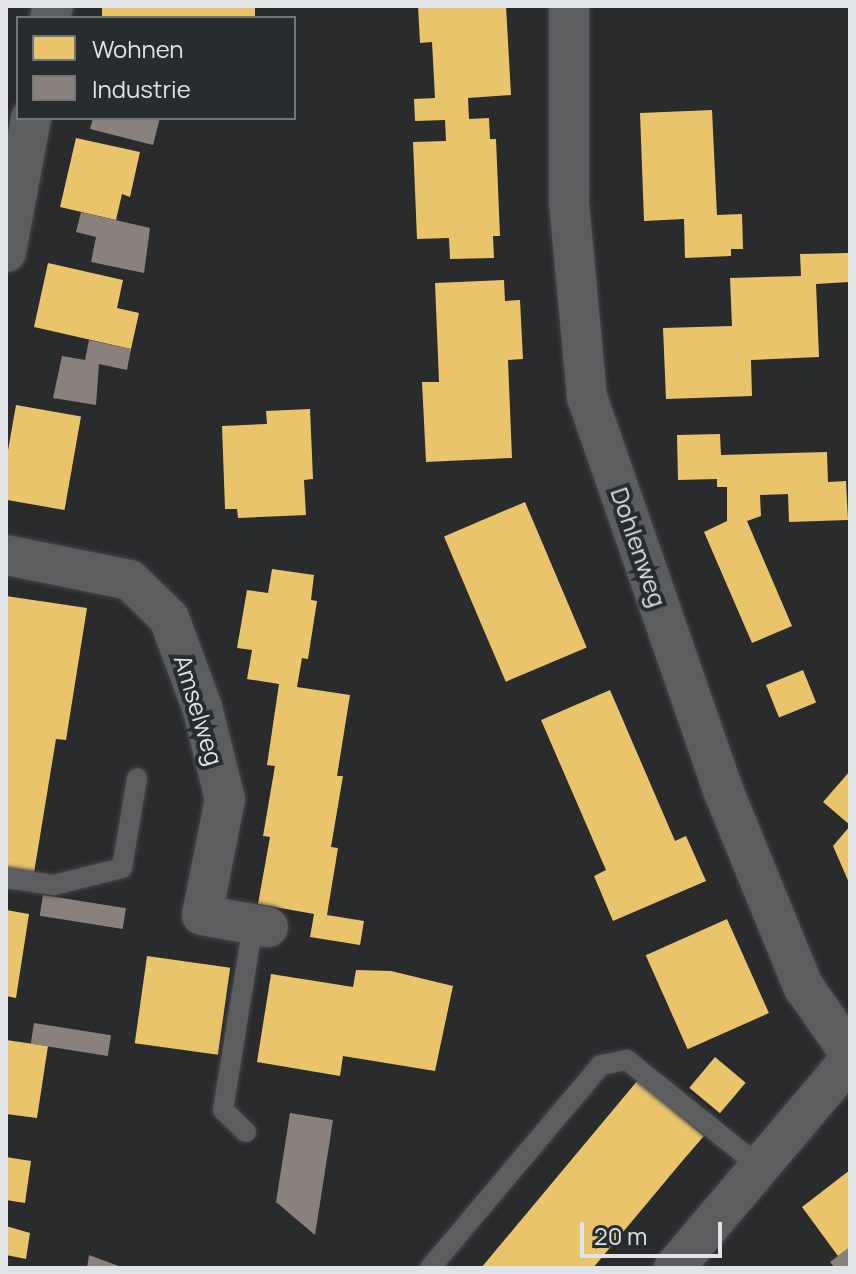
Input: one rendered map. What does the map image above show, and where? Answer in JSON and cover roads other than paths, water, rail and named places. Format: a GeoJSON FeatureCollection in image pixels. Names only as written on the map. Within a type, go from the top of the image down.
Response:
{"type":"FeatureCollection","features":[{"type":"Feature","properties":{"kind":"street","name":"Dohlenweg"},"geometry":{"type":"LineString","coordinates":[[569,6],[569,203],[587,397],[723,790],[803,986],[850,1053]]}},
{"type":"Feature","properties":{"kind":"street"},"geometry":{"type":"LineString","coordinates":[[6,252],[31,120]]}},
{"type":"Feature","properties":{"kind":"street","name":"Amselweg"},"geometry":{"type":"LineString","coordinates":[[6,555],[130,580],[169,618],[202,707],[225,799],[202,915],[260,926]]}},
{"type":"Feature","properties":{"kind":"street"},"geometry":{"type":"LineString","coordinates":[[674,1268],[850,1060]]}},
{"type":"Feature","properties":{"kind":"lane"},"geometry":{"type":"LineString","coordinates":[[6,878],[54,885],[122,868],[137,778]]}},
{"type":"Feature","properties":{"kind":"lane"},"geometry":{"type":"LineString","coordinates":[[246,1132],[223,1110],[260,926]]}},
{"type":"Feature","properties":{"kind":"lane"},"geometry":{"type":"LineString","coordinates":[[430,1268],[601,1065],[627,1060],[760,1167]]}}]}
